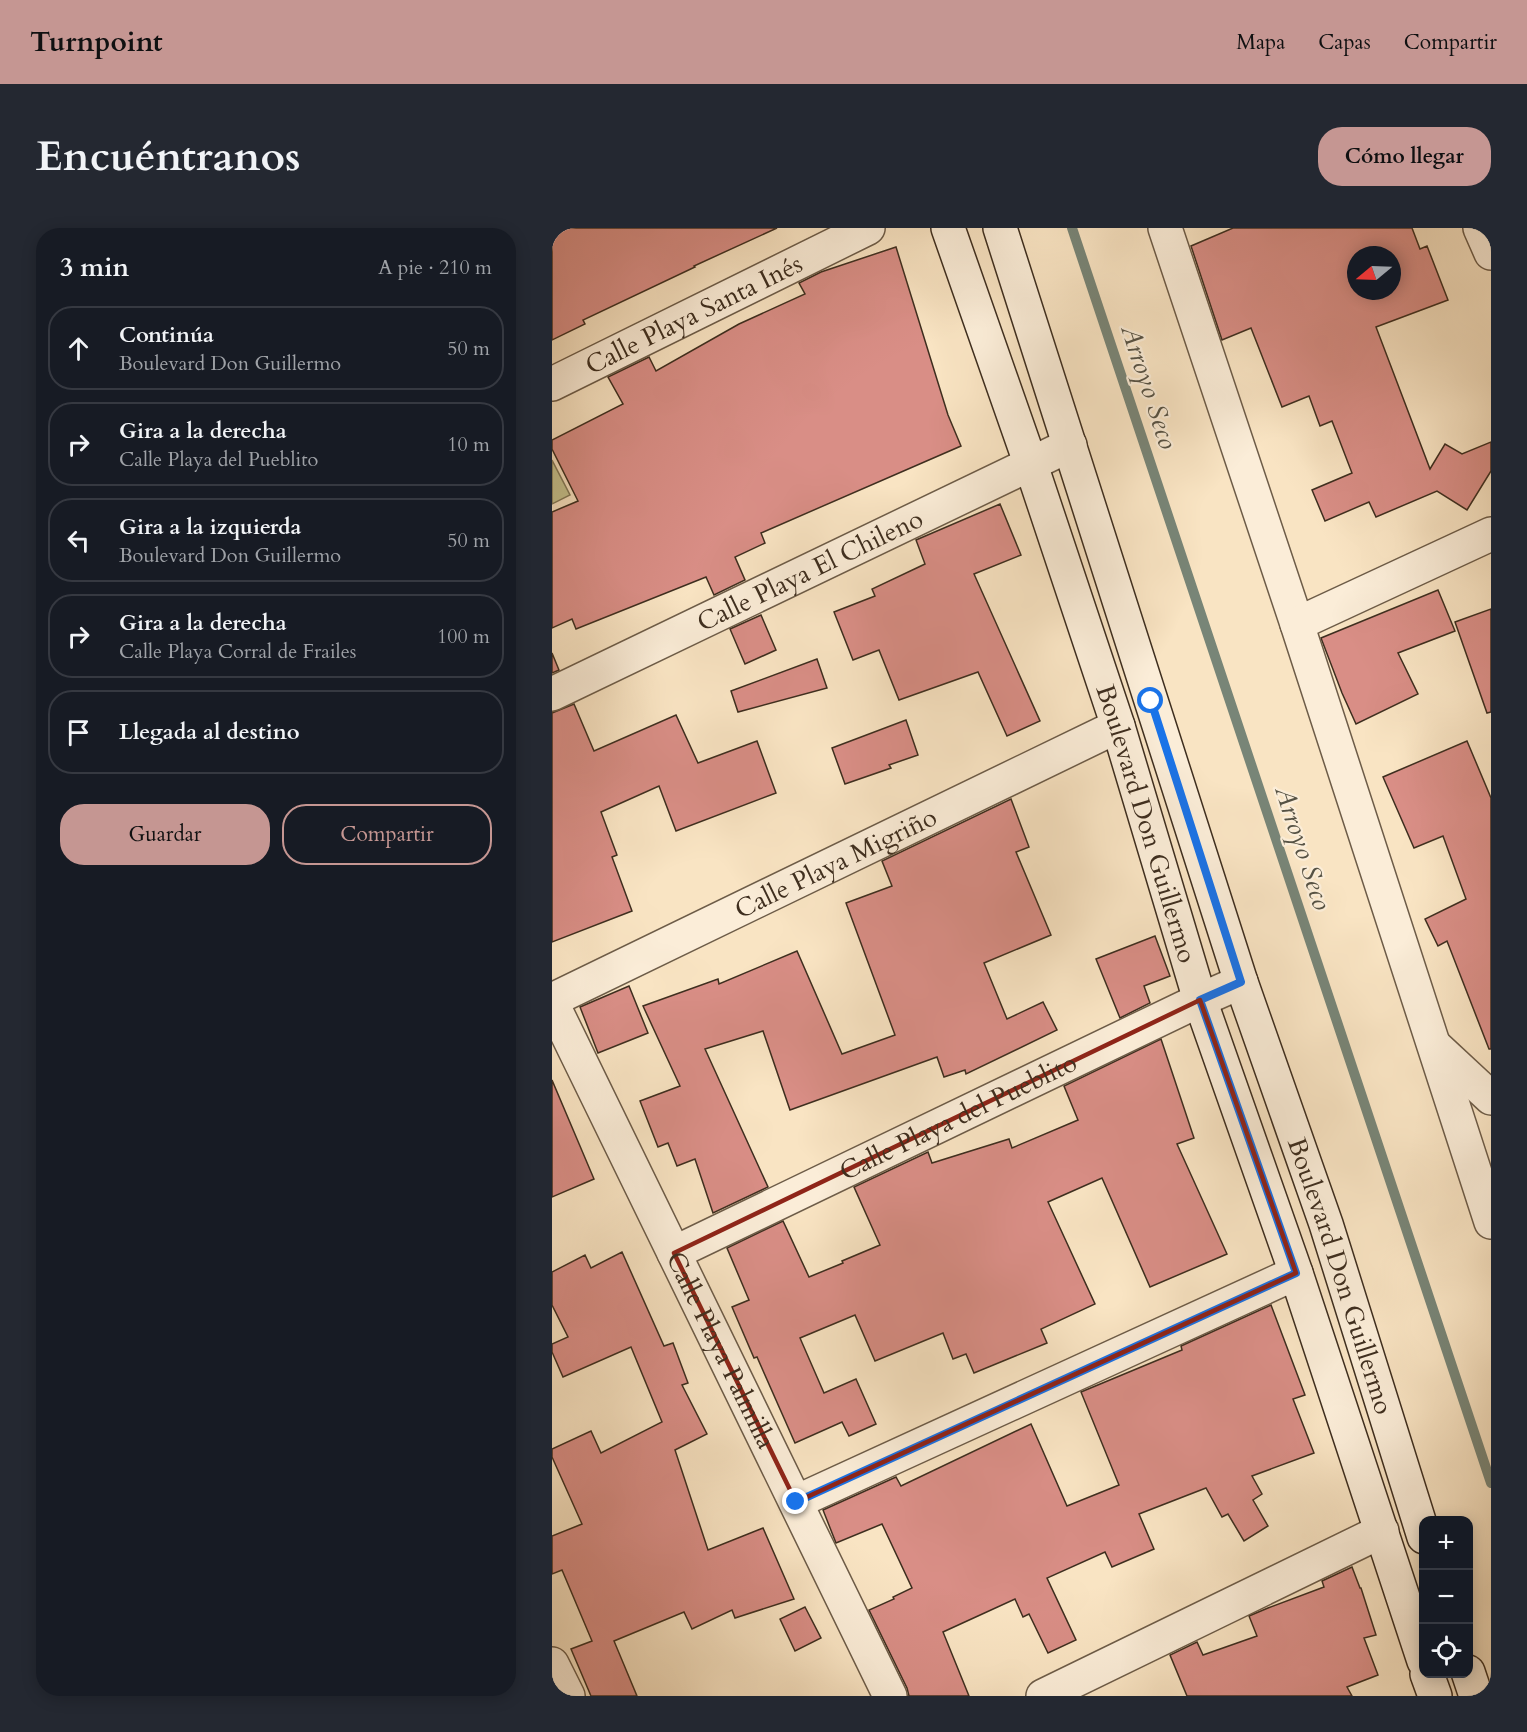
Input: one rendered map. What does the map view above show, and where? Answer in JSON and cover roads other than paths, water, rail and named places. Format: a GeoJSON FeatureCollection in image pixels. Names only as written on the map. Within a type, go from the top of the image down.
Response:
{"type":"FeatureCollection","features":[{"type":"Feature","properties":{"kind":"street","name":"Calle Playa Santa Inés"},"geometry":{"type":"LineString","coordinates":[[552,384],[868,228]]}},
{"type":"Feature","properties":{"kind":"street","name":"Boulevard Don Guillermo"},"geometry":{"type":"LineString","coordinates":[[948,228],[1031,465],[1118,726],[1200,1000],[1296,1273],[1419,1646]]}},
{"type":"Feature","properties":{"kind":"street","name":"Boulevard Don Guillermo"},"geometry":{"type":"LineString","coordinates":[[1000,228],[1241,982],[1326,1224],[1419,1521]]}},
{"type":"Feature","properties":{"kind":"street"},"geometry":{"type":"LineString","coordinates":[[1165,228],[1297,624],[1491,1222]]}},
{"type":"Feature","properties":{"kind":"street"},"geometry":{"type":"LineString","coordinates":[[1480,228],[1491,253]]}},
{"type":"Feature","properties":{"kind":"street","name":"Calle Playa El Chileno"},"geometry":{"type":"LineString","coordinates":[[552,694],[1070,445]]}},
{"type":"Feature","properties":{"kind":"street"},"geometry":{"type":"LineString","coordinates":[[1297,624],[1491,534]]}},
{"type":"Feature","properties":{"kind":"street","name":"Calle Playa Migriño"},"geometry":{"type":"LineString","coordinates":[[552,1001],[1118,726]]}},
{"type":"Feature","properties":{"kind":"street","name":"Calle Playa del Pueblito"},"geometry":{"type":"LineString","coordinates":[[674,1253],[1241,982]]}},
{"type":"Feature","properties":{"kind":"street","name":"Calle Playa Palmilla"},"geometry":{"type":"LineString","coordinates":[[552,1001],[890,1696]]}},
{"type":"Feature","properties":{"kind":"street"},"geometry":{"type":"LineString","coordinates":[[1432,1042],[1491,1098]]}},
{"type":"Feature","properties":{"kind":"street"},"geometry":{"type":"LineString","coordinates":[[796,1502],[1296,1273]]}},
{"type":"Feature","properties":{"kind":"street"},"geometry":{"type":"LineString","coordinates":[[1043,1696],[1382,1531]]}},
{"type":"Feature","properties":{"kind":"street"},"geometry":{"type":"LineString","coordinates":[[552,1664],[567,1696]]}},
{"type":"Feature","properties":{"kind":"street"},"geometry":{"type":"LineString","coordinates":[[1428,1678],[1435,1696]]}},
{"type":"Feature","properties":{"kind":"street"},"geometry":{"type":"LineString","coordinates":[[1470,1678],[1476,1696]]}},
{"type":"Feature","properties":{"kind":"waterway","name":"Arroyo Seco"},"geometry":{"type":"LineString","coordinates":[[1072,228],[1491,1483]]}}]}
